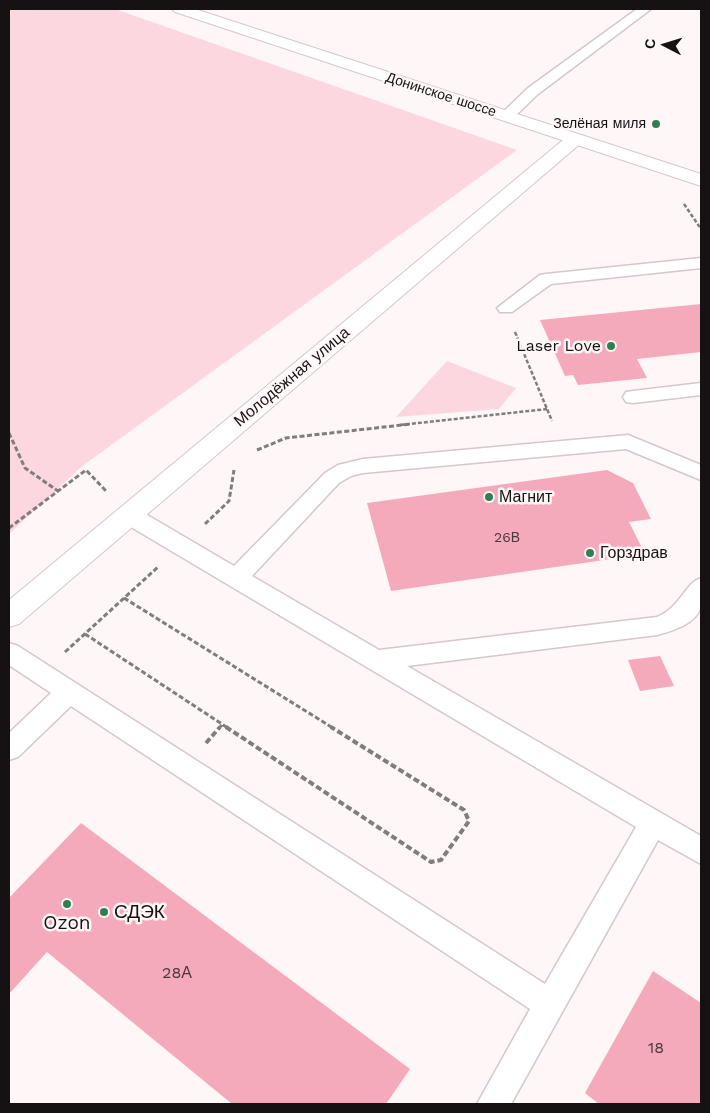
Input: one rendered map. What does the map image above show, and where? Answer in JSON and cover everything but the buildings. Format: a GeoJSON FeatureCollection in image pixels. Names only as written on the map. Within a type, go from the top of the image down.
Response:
{"type":"FeatureCollection","features":[{"type":"Feature","properties":{"kind":"street","name":"Донинское шоссе"},"geometry":{"type":"LineString","coordinates":[[180,9],[701,180]]}},
{"type":"Feature","properties":{"kind":"street","name":"Молодёжная улица"},"geometry":{"type":"LineString","coordinates":[[9,616],[575,139]]}},
{"type":"Feature","properties":{"kind":"lane"},"geometry":{"type":"LineString","coordinates":[[507,116],[532,92],[645,9]]}},
{"type":"Feature","properties":{"kind":"lane"},"geometry":{"type":"LineString","coordinates":[[506,308],[546,279],[701,263]]}},
{"type":"Feature","properties":{"kind":"lane"},"geometry":{"type":"LineString","coordinates":[[633,397],[701,389]]}},
{"type":"Feature","properties":{"kind":"lane"},"geometry":{"type":"LineString","coordinates":[[237,578],[332,478],[345,470],[363,466],[563,446],[628,442],[701,474]]}},
{"type":"Feature","properties":{"kind":"lane"},"geometry":{"type":"LineString","coordinates":[[129,515],[701,851]]}},
{"type":"Feature","properties":{"kind":"lane"},"geometry":{"type":"LineString","coordinates":[[375,660],[657,626],[674,622],[687,610],[701,587]]}},
{"type":"Feature","properties":{"kind":"lane"},"geometry":{"type":"LineString","coordinates":[[9,653],[550,1004]]}},
{"type":"Feature","properties":{"kind":"lane"},"geometry":{"type":"LineString","coordinates":[[9,749],[68,693]]}},
{"type":"Feature","properties":{"kind":"lane"},"geometry":{"type":"LineString","coordinates":[[502,1101],[550,1004],[653,823]]}},
{"type":"Feature","properties":{"kind":"path"},"geometry":{"type":"LineString","coordinates":[[682,202],[701,229]]}},
{"type":"Feature","properties":{"kind":"path"},"geometry":{"type":"LineString","coordinates":[[506,308],[563,446]]}},
{"type":"Feature","properties":{"kind":"path"},"geometry":{"type":"LineString","coordinates":[[9,433],[25,468],[58,491]]}},
{"type":"Feature","properties":{"kind":"path"},"geometry":{"type":"LineString","coordinates":[[9,528],[86,470],[129,515]]}},
{"type":"Feature","properties":{"kind":"path"},"geometry":{"type":"LineString","coordinates":[[85,634],[431,862],[441,860],[469,821],[464,810],[124,598]]}},
{"type":"Feature","properties":{"kind":"shaded area"},"geometry":{"type":"Polygon","coordinates":[[[9,9],[115,9],[517,150],[81,467],[9,534],[9,9]]]}},
{"type":"Feature","properties":{"kind":"shaded area"},"geometry":{"type":"Polygon","coordinates":[[[447,361],[516,388],[499,409],[396,417],[447,361]]]}},
{"type":"Feature","properties":{"kind":"place","name":"Зелёная миля"},"geometry":{"type":"Point","coordinates":[656,124]}},
{"type":"Feature","properties":{"kind":"place","name":"Laser Love"},"geometry":{"type":"Point","coordinates":[611,346]}},
{"type":"Feature","properties":{"kind":"place","name":"Магнит"},"geometry":{"type":"Point","coordinates":[489,497]}},
{"type":"Feature","properties":{"kind":"place","name":"Горздрав"},"geometry":{"type":"Point","coordinates":[590,553]}},
{"type":"Feature","properties":{"kind":"place","name":"Ozon"},"geometry":{"type":"Point","coordinates":[67,904]}},
{"type":"Feature","properties":{"kind":"place","name":"СДЭК"},"geometry":{"type":"Point","coordinates":[104,912]}}]}
